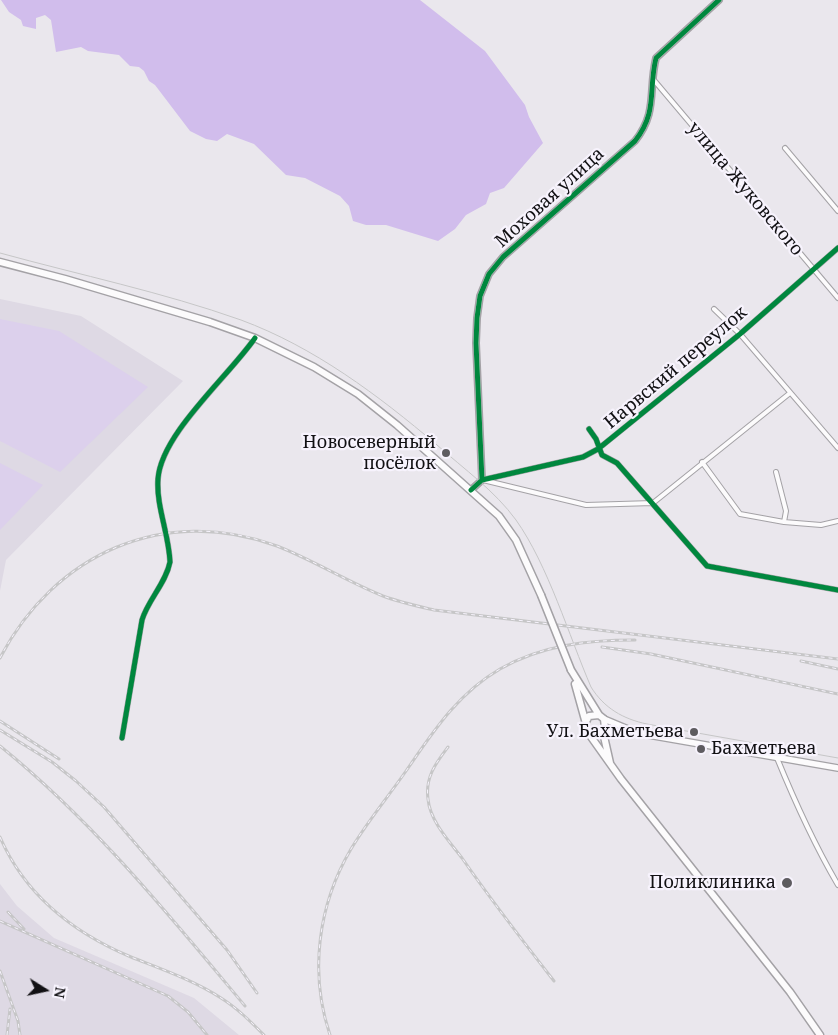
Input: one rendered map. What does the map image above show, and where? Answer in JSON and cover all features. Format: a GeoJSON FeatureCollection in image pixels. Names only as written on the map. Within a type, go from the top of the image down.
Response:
{"type":"FeatureCollection","features":[{"type":"Feature","properties":{"kind":"main road"},"geometry":{"type":"LineString","coordinates":[[0,262],[201,319],[255,338],[314,367],[358,394],[397,425],[499,516],[516,540],[541,595],[571,670],[585,720],[584,725],[589,734],[790,992],[820,1035]]}},
{"type":"Feature","properties":{"kind":"main road"},"geometry":{"type":"LineString","coordinates":[[571,670],[598,714],[604,720],[636,733]]}},
{"type":"Feature","properties":{"kind":"main road"},"geometry":{"type":"LineString","coordinates":[[585,720],[589,716],[598,714]]}},
{"type":"Feature","properties":{"kind":"main road"},"geometry":{"type":"LineString","coordinates":[[604,720],[605,728],[603,732],[611,764]]}},
{"type":"Feature","properties":{"kind":"main road"},"geometry":{"type":"LineString","coordinates":[[589,734],[599,735],[603,732],[636,733],[838,768]]}},
{"type":"Feature","properties":{"kind":"street","name":"Моховая улица"},"geometry":{"type":"LineString","coordinates":[[482,480],[476,334],[480,296],[489,274],[503,257],[634,141],[645,129],[650,115],[656,58],[661,51],[719,0]]}},
{"type":"Feature","properties":{"kind":"street","name":"улица Жуковского"},"geometry":{"type":"LineString","coordinates":[[653,79],[838,298]]}},
{"type":"Feature","properties":{"kind":"street"},"geometry":{"type":"LineString","coordinates":[[785,148],[838,211]]}},
{"type":"Feature","properties":{"kind":"street","name":"Нарвский переулок"},"geometry":{"type":"LineString","coordinates":[[482,480],[583,457],[598,449],[740,334],[838,248]]}},
{"type":"Feature","properties":{"kind":"street"},"geometry":{"type":"LineString","coordinates":[[714,309],[740,334],[838,448]]}},
{"type":"Feature","properties":{"kind":"street"},"geometry":{"type":"LineString","coordinates":[[122,738],[142,620],[146,606],[168,570],[169,553],[158,481],[163,456],[174,438],[240,360],[255,338]]}},
{"type":"Feature","properties":{"kind":"street"},"geometry":{"type":"LineString","coordinates":[[471,490],[482,480],[586,505],[653,503],[790,393]]}},
{"type":"Feature","properties":{"kind":"street"},"geometry":{"type":"LineString","coordinates":[[588,430],[596,439],[598,449],[606,458],[616,463],[707,566],[838,590]]}},
{"type":"Feature","properties":{"kind":"street"},"geometry":{"type":"LineString","coordinates":[[702,462],[740,514],[784,522],[821,525],[838,521]]}},
{"type":"Feature","properties":{"kind":"street"},"geometry":{"type":"LineString","coordinates":[[776,472],[786,511],[784,522]]}},
{"type":"Feature","properties":{"kind":"street"},"geometry":{"type":"LineString","coordinates":[[777,758],[806,825],[838,885]]}},
{"type":"Feature","properties":{"kind":"shaded area"},"geometry":{"type":"Polygon","coordinates":[[[1,0],[420,0],[485,51],[525,105],[529,117],[543,143],[504,188],[490,193],[486,204],[466,215],[455,229],[438,241],[386,225],[366,225],[353,221],[349,206],[340,196],[305,178],[286,175],[254,144],[227,134],[217,141],[206,139],[190,131],[155,85],[149,81],[144,71],[139,67],[130,66],[119,55],[88,51],[81,47],[56,52],[51,20],[45,15],[36,18],[36,29],[23,26],[21,20],[9,12],[1,0]]]}},
{"type":"Feature","properties":{"kind":"shaded area"},"geometry":{"type":"Polygon","coordinates":[[[0,299],[81,316],[183,381],[6,560],[0,591],[0,299]]]}},
{"type":"Feature","properties":{"kind":"shaded area"},"geometry":{"type":"Polygon","coordinates":[[[0,319],[59,331],[148,387],[60,472],[0,441],[0,319]]]}},
{"type":"Feature","properties":{"kind":"shaded area"},"geometry":{"type":"Polygon","coordinates":[[[0,463],[43,485],[0,530],[0,463]]]}},
{"type":"Feature","properties":{"kind":"shaded area"},"geometry":{"type":"Polygon","coordinates":[[[0,884],[17,906],[54,938],[194,998],[239,1035],[0,1035],[0,884]]]}},
{"type":"Feature","properties":{"kind":"tram line"},"geometry":{"type":"LineString","coordinates":[[0,253],[151,292],[241,320],[268,331],[320,358],[392,408],[479,481],[508,509],[528,538],[548,579],[591,687],[608,707],[622,716],[647,724],[838,758]]}},
{"type":"Feature","properties":{"kind":"railway"},"geometry":{"type":"LineString","coordinates":[[0,658],[23,622],[50,591],[82,566],[116,547],[154,536],[194,531],[235,534],[277,546],[383,596],[434,610],[838,659]]}},
{"type":"Feature","properties":{"kind":"railway"},"geometry":{"type":"LineString","coordinates":[[330,1035],[320,988],[319,964],[324,916],[331,893],[357,839],[436,728],[471,690],[500,669],[516,661],[549,649],[600,641],[635,640]]}},
{"type":"Feature","properties":{"kind":"railway"},"geometry":{"type":"LineString","coordinates":[[602,647],[651,654],[838,694]]}},
{"type":"Feature","properties":{"kind":"railway"},"geometry":{"type":"LineString","coordinates":[[801,661],[838,669]]}},
{"type":"Feature","properties":{"kind":"railway"},"geometry":{"type":"LineString","coordinates":[[0,721],[59,759]]}},
{"type":"Feature","properties":{"kind":"railway"},"geometry":{"type":"LineString","coordinates":[[0,730],[52,762],[104,807],[227,950],[257,993]]}},
{"type":"Feature","properties":{"kind":"railway"},"geometry":{"type":"LineString","coordinates":[[0,746],[67,805],[98,837],[159,904],[245,1006]]}},
{"type":"Feature","properties":{"kind":"railway"},"geometry":{"type":"LineString","coordinates":[[448,747],[432,771],[428,784],[428,799],[432,815],[446,838],[554,981]]}},
{"type":"Feature","properties":{"kind":"railway"},"geometry":{"type":"LineString","coordinates":[[0,837],[10,858],[23,877],[37,894],[71,924],[110,947],[177,975],[210,992],[238,1010],[264,1035]]}},
{"type":"Feature","properties":{"kind":"railway"},"geometry":{"type":"LineString","coordinates":[[8,912],[24,929]]}},
{"type":"Feature","properties":{"kind":"railway"},"geometry":{"type":"LineString","coordinates":[[0,921],[168,996],[188,1012],[207,1035]]}},
{"type":"Feature","properties":{"kind":"railway"},"geometry":{"type":"LineString","coordinates":[[0,971],[18,1021],[20,1035]]}},
{"type":"Feature","properties":{"kind":"railway"},"geometry":{"type":"LineString","coordinates":[[7,1035],[10,1009]]}},
{"type":"Feature","properties":{"kind":"cycle path"},"geometry":{"type":"LineString","coordinates":[[482,480],[476,343],[480,296],[489,274],[503,257],[635,141],[650,111],[656,58],[719,0]]}},
{"type":"Feature","properties":{"kind":"cycle path"},"geometry":{"type":"LineString","coordinates":[[471,490],[482,480],[583,457],[598,449],[740,334],[838,248]]}},
{"type":"Feature","properties":{"kind":"cycle path"},"geometry":{"type":"LineString","coordinates":[[122,738],[142,620],[148,605],[165,577],[170,562],[158,489],[162,462],[171,443],[183,425],[255,338]]}},
{"type":"Feature","properties":{"kind":"cycle path"},"geometry":{"type":"LineString","coordinates":[[589,429],[596,439],[602,455],[617,463],[707,566],[838,590]]}},
{"type":"Feature","properties":{"kind":"place","name":"Новосеверный посёлок"},"geometry":{"type":"Point","coordinates":[446,453]}},
{"type":"Feature","properties":{"kind":"place","name":"Ул. Бахметьева"},"geometry":{"type":"Point","coordinates":[694,732]}},
{"type":"Feature","properties":{"kind":"place","name":"Бахметьева"},"geometry":{"type":"Point","coordinates":[701,749]}},
{"type":"Feature","properties":{"kind":"place","name":"Поликлиника"},"geometry":{"type":"Point","coordinates":[787,883]}}]}
